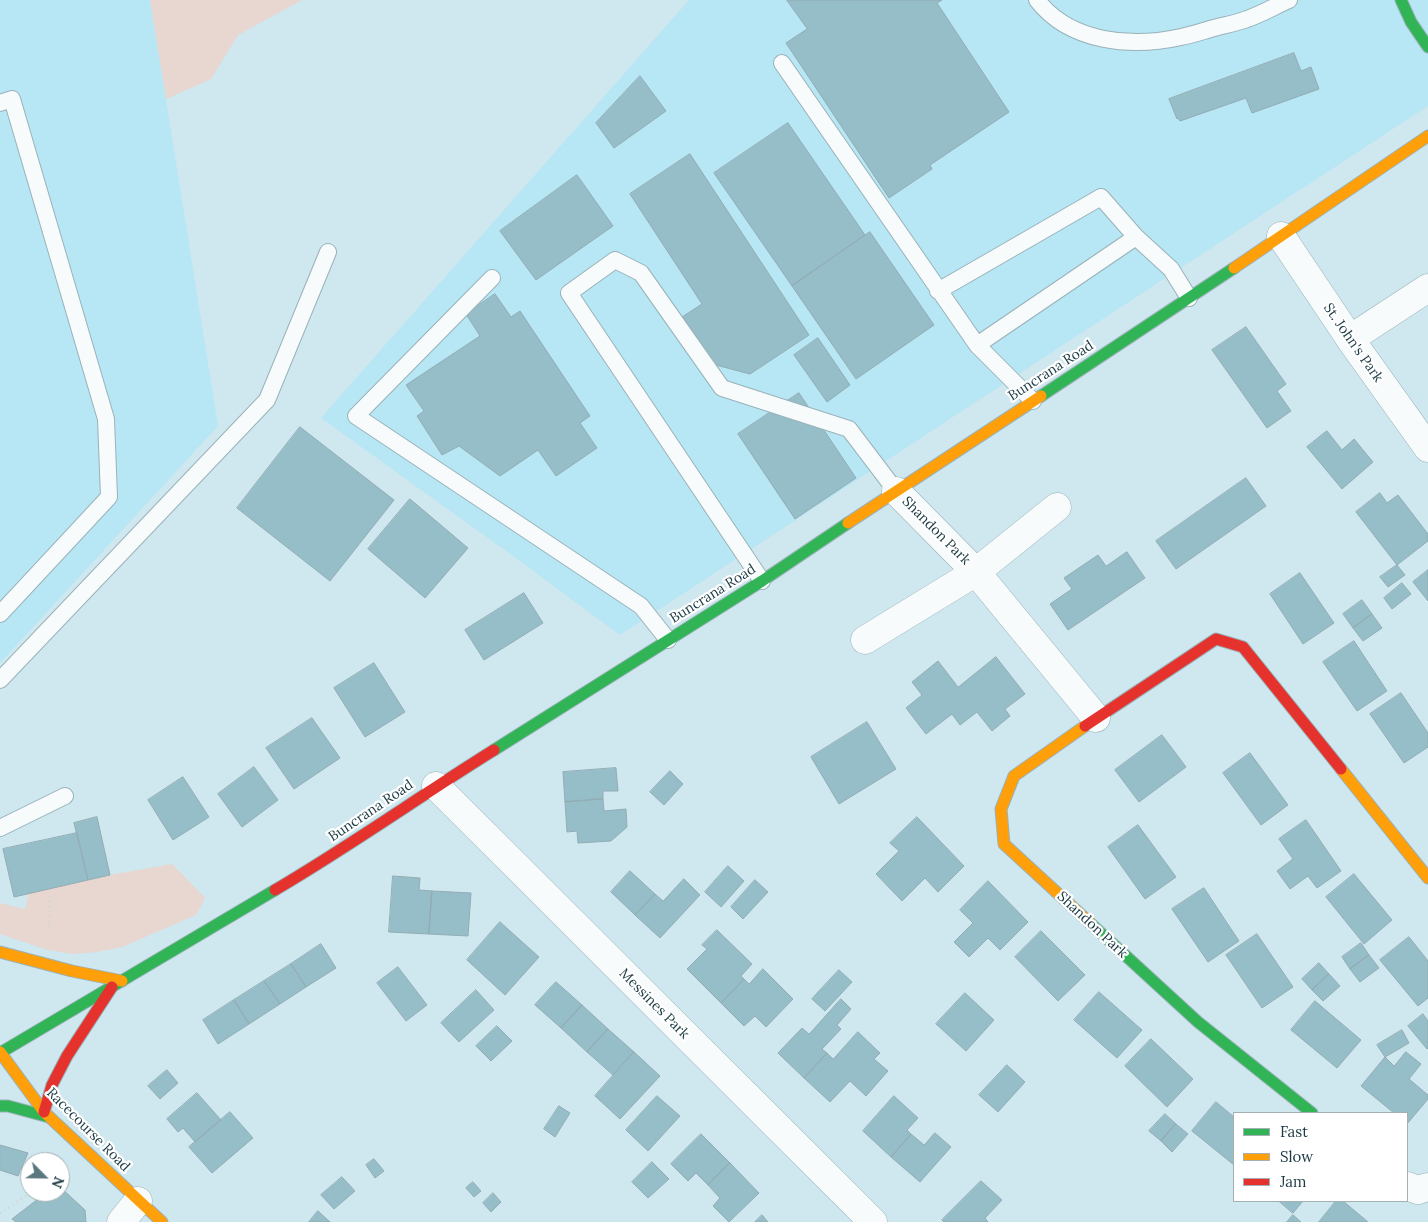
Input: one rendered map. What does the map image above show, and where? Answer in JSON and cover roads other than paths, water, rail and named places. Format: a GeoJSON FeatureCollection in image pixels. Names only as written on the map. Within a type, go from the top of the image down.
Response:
{"type":"FeatureCollection","features":[{"type":"Feature","properties":{"kind":"main road"},"geometry":{"type":"LineString","coordinates":[[1401,0],[1411,22],[1428,47]]}},
{"type":"Feature","properties":{"kind":"main road","name":"Buncrana Road"},"geometry":{"type":"LineString","coordinates":[[0,1053],[323,862],[436,786],[762,581],[1189,298],[1428,136]]}},
{"type":"Feature","properties":{"kind":"main road","name":"Shandon Park"},"geometry":{"type":"LineString","coordinates":[[1311,1112],[1198,1022],[1004,844],[1001,809],[1014,776],[1096,718],[1216,639],[1243,647],[1428,878]]}},
{"type":"Feature","properties":{"kind":"main road"},"geometry":{"type":"LineString","coordinates":[[0,952],[117,984],[67,1056],[52,1085],[46,1115],[8,1106],[0,1106]]}},
{"type":"Feature","properties":{"kind":"main road","name":"Racecourse Road"},"geometry":{"type":"LineString","coordinates":[[0,1053],[46,1115],[162,1222]]}},
{"type":"Feature","properties":{"kind":"street","name":"St. John's Park"},"geometry":{"type":"LineString","coordinates":[[1281,236],[1350,339],[1428,448]]}},
{"type":"Feature","properties":{"kind":"street"},"geometry":{"type":"LineString","coordinates":[[1350,339],[1428,288]]}},
{"type":"Feature","properties":{"kind":"street","name":"Shandon Park"},"geometry":{"type":"LineString","coordinates":[[896,491],[976,572],[1096,718]]}},
{"type":"Feature","properties":{"kind":"street","name":"Shandon Park"},"geometry":{"type":"LineString","coordinates":[[865,640],[976,572],[1056,507]]}},
{"type":"Feature","properties":{"kind":"street","name":"Messines Park"},"geometry":{"type":"LineString","coordinates":[[436,786],[874,1222]]}},
{"type":"Feature","properties":{"kind":"street"},"geometry":{"type":"LineString","coordinates":[[1408,1186],[1418,1190],[1428,1187]]}},
{"type":"Feature","properties":{"kind":"street"},"geometry":{"type":"LineString","coordinates":[[121,1222],[138,1201]]}},
{"type":"Feature","properties":{"kind":"lane"},"geometry":{"type":"LineString","coordinates":[[1038,0],[1065,25],[1081,34],[1098,38],[1158,41],[1181,37],[1246,19],[1289,0]]}},
{"type":"Feature","properties":{"kind":"lane"},"geometry":{"type":"LineString","coordinates":[[782,63],[938,291],[978,345],[1033,401]]}},
{"type":"Feature","properties":{"kind":"lane"},"geometry":{"type":"LineString","coordinates":[[0,103],[12,99],[106,419],[109,497],[0,614]]}},
{"type":"Feature","properties":{"kind":"lane"},"geometry":{"type":"LineString","coordinates":[[938,291],[1101,197],[1136,237],[1171,269],[1189,298]]}},
{"type":"Feature","properties":{"kind":"lane"},"geometry":{"type":"LineString","coordinates":[[978,345],[1136,237]]}},
{"type":"Feature","properties":{"kind":"lane"},"geometry":{"type":"LineString","coordinates":[[0,680],[266,400],[328,252]]}},
{"type":"Feature","properties":{"kind":"lane"},"geometry":{"type":"LineString","coordinates":[[762,581],[568,293],[615,260],[641,273],[722,388],[849,429],[896,491]]}},
{"type":"Feature","properties":{"kind":"lane"},"geometry":{"type":"LineString","coordinates":[[492,278],[356,416],[641,606],[668,640]]}},
{"type":"Feature","properties":{"kind":"lane"},"geometry":{"type":"LineString","coordinates":[[0,828],[65,796]]}}]}
